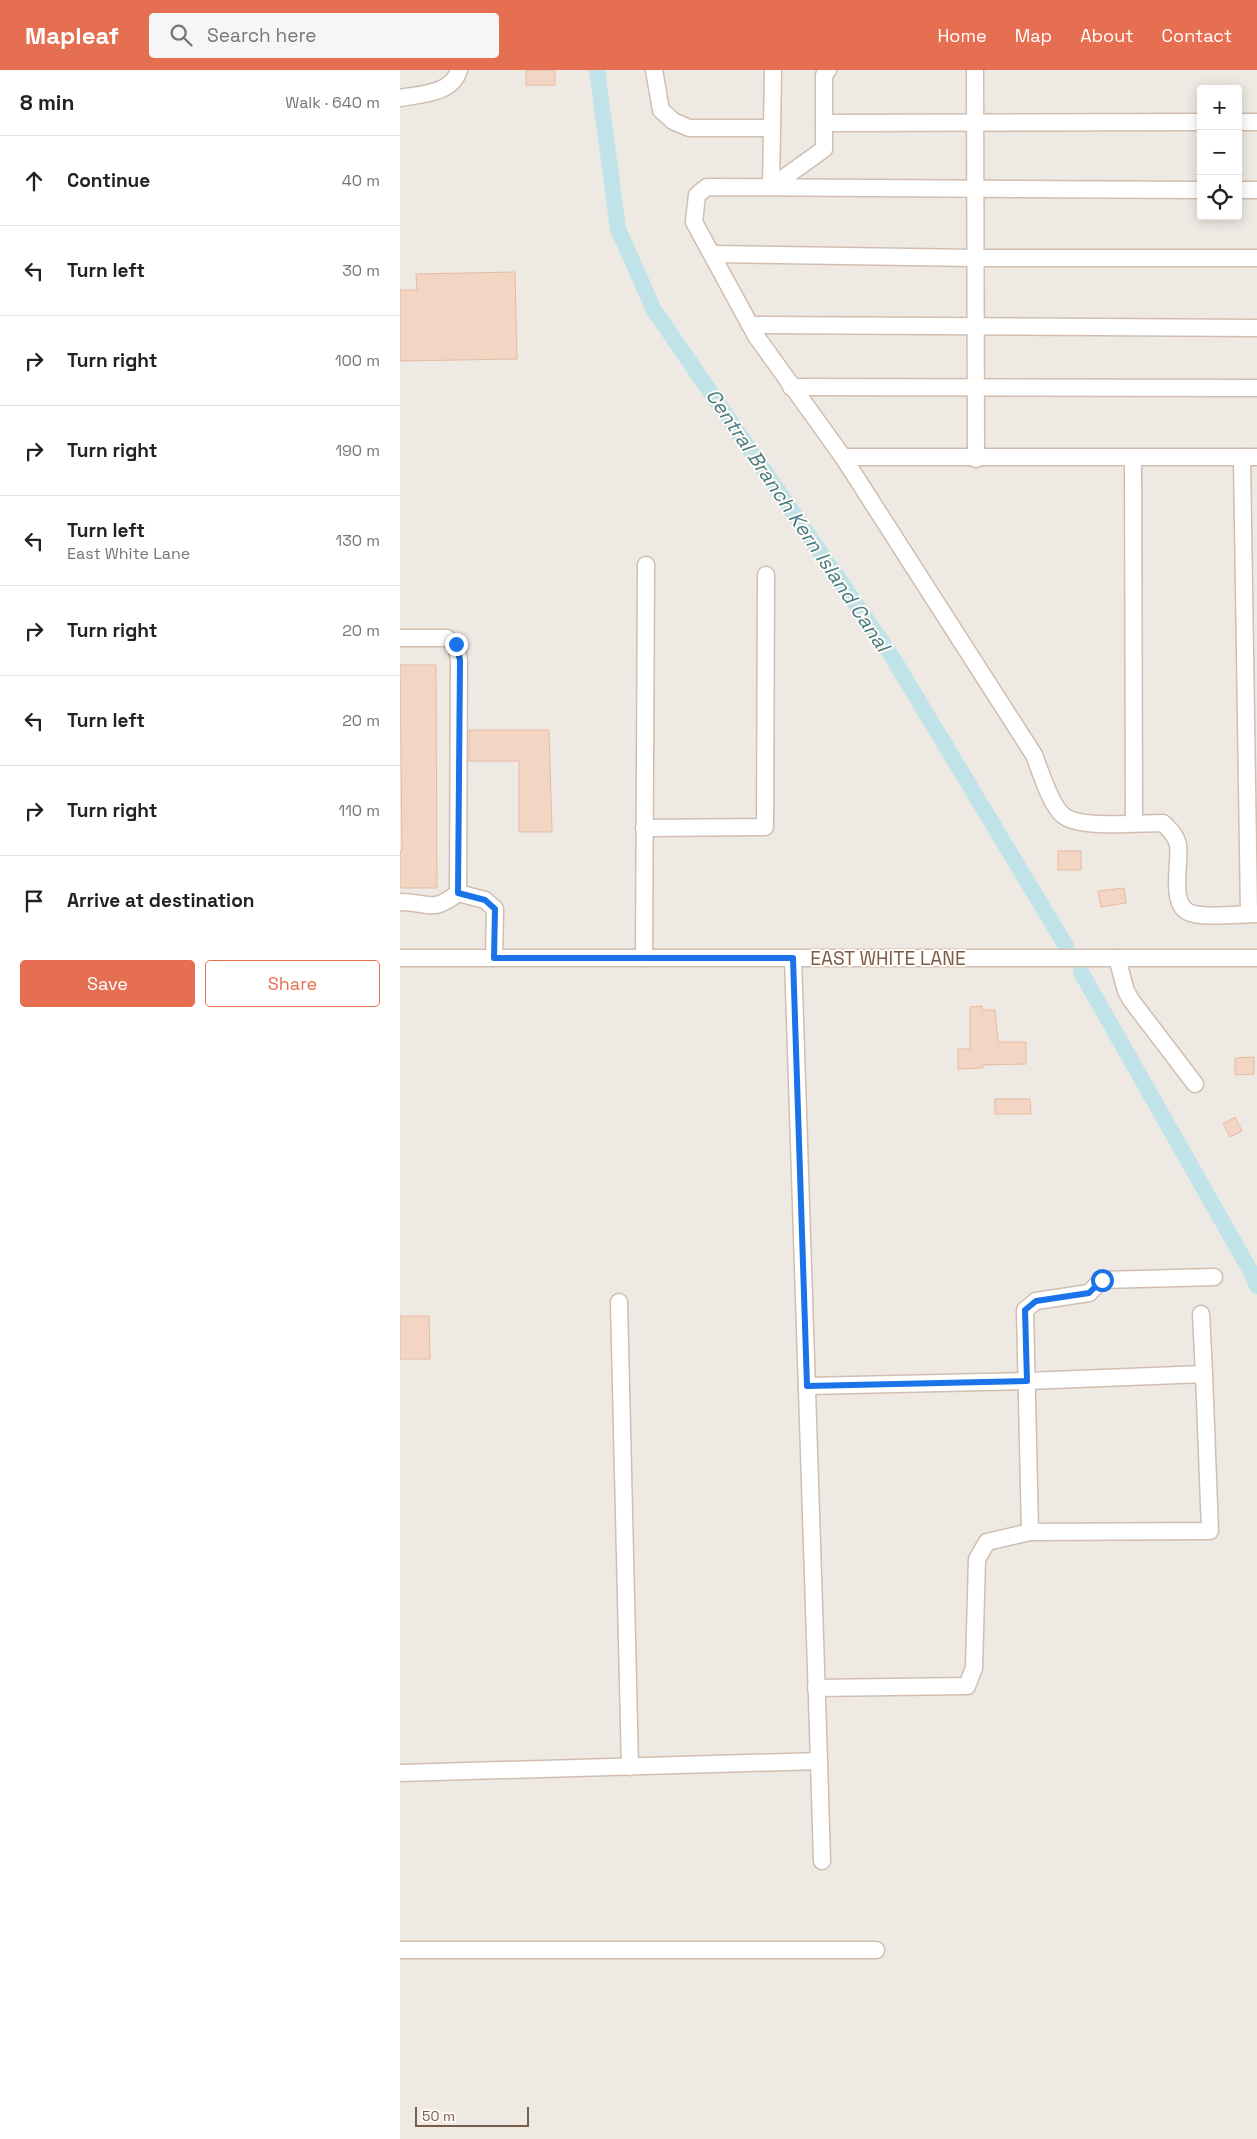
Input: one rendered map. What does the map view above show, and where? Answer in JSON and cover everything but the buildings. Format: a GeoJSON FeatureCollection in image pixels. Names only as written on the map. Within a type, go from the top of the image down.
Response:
{"type":"FeatureCollection","features":[{"type":"Feature","properties":{"kind":"street"},"geometry":{"type":"LineString","coordinates":[[400,98],[440,91],[457,78],[459,70]]}},
{"type":"Feature","properties":{"kind":"street"},"geometry":{"type":"LineString","coordinates":[[654,70],[661,110],[673,121],[690,128],[772,128]]}},
{"type":"Feature","properties":{"kind":"street"},"geometry":{"type":"LineString","coordinates":[[771,187],[773,70]]}},
{"type":"Feature","properties":{"kind":"street"},"geometry":{"type":"LineString","coordinates":[[771,187],[824,149],[824,75],[828,70]]}},
{"type":"Feature","properties":{"kind":"street"},"geometry":{"type":"LineString","coordinates":[[976,70],[976,459]]}},
{"type":"Feature","properties":{"kind":"street"},"geometry":{"type":"LineString","coordinates":[[824,122],[976,124],[1197,122]]}},
{"type":"Feature","properties":{"kind":"street"},"geometry":{"type":"LineString","coordinates":[[1242,122],[1257,122]]}},
{"type":"Feature","properties":{"kind":"street"},"geometry":{"type":"LineString","coordinates":[[843,457],[976,459],[1249,458],[1253,914],[1195,915],[1185,911],[1178,901],[1178,844],[1173,833],[1163,823],[1079,823],[1063,816],[1055,804],[1034,755],[843,457],[791,387],[750,325],[694,222],[697,195],[706,187],[1197,190]]}},
{"type":"Feature","properties":{"kind":"street"},"geometry":{"type":"LineString","coordinates":[[1242,190],[1257,190]]}},
{"type":"Feature","properties":{"kind":"street"},"geometry":{"type":"LineString","coordinates":[[712,254],[976,258],[1257,258]]}},
{"type":"Feature","properties":{"kind":"street"},"geometry":{"type":"LineString","coordinates":[[750,325],[976,328],[1257,328]]}},
{"type":"Feature","properties":{"kind":"street"},"geometry":{"type":"LineString","coordinates":[[791,387],[1257,388]]}},
{"type":"Feature","properties":{"kind":"street"},"geometry":{"type":"LineString","coordinates":[[1133,458],[1134,823]]}},
{"type":"Feature","properties":{"kind":"street"},"geometry":{"type":"LineString","coordinates":[[644,958],[646,565]]}},
{"type":"Feature","properties":{"kind":"street"},"geometry":{"type":"LineString","coordinates":[[644,828],[765,827],[766,575]]}},
{"type":"Feature","properties":{"kind":"street"},"geometry":{"type":"LineString","coordinates":[[400,638],[447,638],[456,644],[460,660],[458,893]]}},
{"type":"Feature","properties":{"kind":"street"},"geometry":{"type":"LineString","coordinates":[[400,902],[418,902],[435,906],[444,903],[458,893]]}},
{"type":"Feature","properties":{"kind":"street"},"geometry":{"type":"LineString","coordinates":[[458,893],[485,900],[495,909],[494,958]]}},
{"type":"Feature","properties":{"kind":"street","name":"EAST WHITE LANE"},"geometry":{"type":"LineString","coordinates":[[400,958],[1257,958]]}},
{"type":"Feature","properties":{"kind":"street"},"geometry":{"type":"LineString","coordinates":[[793,958],[822,1861]]}},
{"type":"Feature","properties":{"kind":"street"},"geometry":{"type":"LineString","coordinates":[[1116,958],[1126,991],[1131,1000],[1195,1084]]}},
{"type":"Feature","properties":{"kind":"street"},"geometry":{"type":"LineString","coordinates":[[1030,1532],[1025,1310],[1036,1301],[1089,1293],[1102,1280],[1214,1277]]}},
{"type":"Feature","properties":{"kind":"street"},"geometry":{"type":"LineString","coordinates":[[619,1302],[630,1767]]}},
{"type":"Feature","properties":{"kind":"street"},"geometry":{"type":"LineString","coordinates":[[816,1688],[967,1686],[974,1668],[978,1559],[987,1542],[1030,1532],[1210,1531],[1201,1314]]}},
{"type":"Feature","properties":{"kind":"street"},"geometry":{"type":"LineString","coordinates":[[807,1386],[1027,1381],[1204,1374]]}},
{"type":"Feature","properties":{"kind":"street"},"geometry":{"type":"LineString","coordinates":[[400,1773],[819,1761]]}},
{"type":"Feature","properties":{"kind":"street"},"geometry":{"type":"LineString","coordinates":[[400,1950],[876,1950]]}},
{"type":"Feature","properties":{"kind":"shaded area"},"geometry":{"type":"Polygon","coordinates":[[[400,70],[1257,70],[1257,2139],[400,2139],[400,70]]]}},
{"type":"Feature","properties":{"kind":"waterway","name":"Central Branch Kern Island Canal"},"geometry":{"type":"LineString","coordinates":[[597,70],[618,229],[654,310],[891,655],[1066,946]]}},
{"type":"Feature","properties":{"kind":"waterway","name":"Central Branch Kern Island Canal"},"geometry":{"type":"LineString","coordinates":[[1081,972],[1251,1272],[1257,1286]]}},
{"type":"Feature","properties":{"kind":"route"},"geometry":{"type":"LineString","coordinates":[[456,644],[460,660],[458,893],[485,900],[495,909],[494,958],[793,958],[807,1386],[1027,1381],[1025,1310],[1036,1301],[1089,1293],[1102,1280]]}}]}
